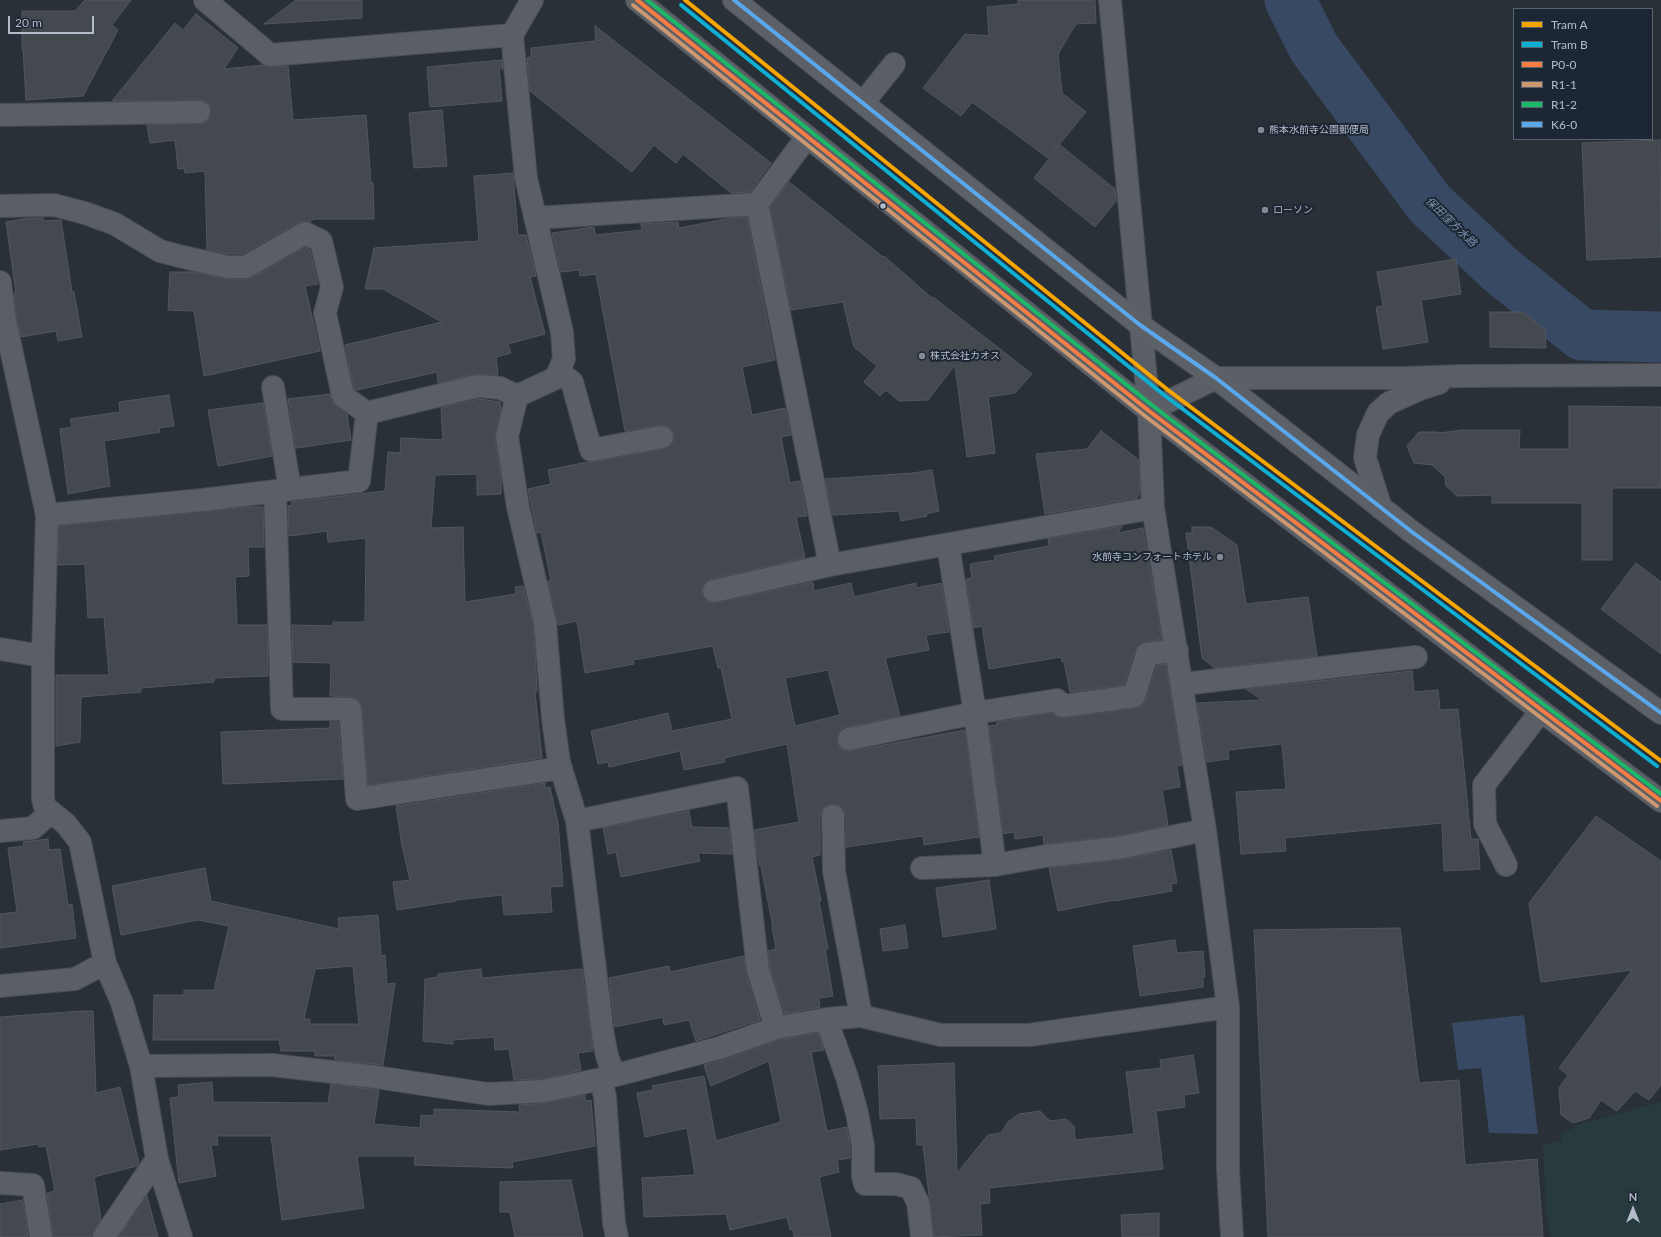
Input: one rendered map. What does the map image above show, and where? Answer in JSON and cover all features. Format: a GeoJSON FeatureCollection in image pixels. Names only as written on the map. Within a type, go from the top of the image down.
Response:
{"type":"FeatureCollection","features":[{"type":"Feature","properties":{"kind":"main road"},"geometry":{"type":"LineString","coordinates":[[637,0],[1149,412],[1540,711],[1661,801]]}},
{"type":"Feature","properties":{"kind":"main road"},"geometry":{"type":"LineString","coordinates":[[734,0],[1140,325],[1216,378],[1419,537],[1661,714]]}},
{"type":"Feature","properties":{"kind":"street"},"geometry":{"type":"LineString","coordinates":[[205,0],[270,55],[512,35]]}},
{"type":"Feature","properties":{"kind":"street"},"geometry":{"type":"LineString","coordinates":[[0,206],[54,205],[85,213],[115,224],[160,251],[228,267],[246,267],[305,233],[321,241],[332,287],[325,313],[343,396],[367,413],[478,386],[500,388],[517,396],[556,378],[564,359],[562,332],[526,178],[512,35],[532,0]]}},
{"type":"Feature","properties":{"kind":"street"},"geometry":{"type":"LineString","coordinates":[[1110,0],[1149,412],[1153,508],[1206,830],[1228,1008],[1228,1169],[1232,1237]]}},
{"type":"Feature","properties":{"kind":"street"},"geometry":{"type":"LineString","coordinates":[[863,103],[894,64]]}},
{"type":"Feature","properties":{"kind":"street"},"geometry":{"type":"LineString","coordinates":[[0,115],[199,112]]}},
{"type":"Feature","properties":{"kind":"street"},"geometry":{"type":"LineString","coordinates":[[807,137],[757,204],[830,565]]}},
{"type":"Feature","properties":{"kind":"street"},"geometry":{"type":"LineString","coordinates":[[535,218],[757,204]]}},
{"type":"Feature","properties":{"kind":"street"},"geometry":{"type":"LineString","coordinates":[[0,282],[6,321],[47,515],[43,656],[43,799],[45,807],[66,824],[80,842],[105,963],[122,1003],[141,1066],[157,1159],[181,1237]]}},
{"type":"Feature","properties":{"kind":"street"},"geometry":{"type":"LineString","coordinates":[[559,372],[572,382],[591,450],[662,437]]}},
{"type":"Feature","properties":{"kind":"street"},"geometry":{"type":"LineString","coordinates":[[1149,412],[1216,378],[1405,378],[1461,376],[1661,375]]}},
{"type":"Feature","properties":{"kind":"street"},"geometry":{"type":"LineString","coordinates":[[1381,508],[1365,458],[1368,435],[1378,413],[1389,403],[1414,392],[1461,376]]}},
{"type":"Feature","properties":{"kind":"street"},"geometry":{"type":"LineString","coordinates":[[273,387],[282,490],[282,709],[350,709],[357,799],[561,768]]}},
{"type":"Feature","properties":{"kind":"street"},"geometry":{"type":"LineString","coordinates":[[517,396],[507,436],[518,507],[545,623],[553,719],[561,768],[577,821],[604,1042],[607,1056],[608,1077],[605,1097],[614,1223],[617,1237]]}},
{"type":"Feature","properties":{"kind":"street"},"geometry":{"type":"LineString","coordinates":[[47,515],[359,481],[367,413]]}},
{"type":"Feature","properties":{"kind":"street"},"geometry":{"type":"LineString","coordinates":[[714,591],[830,565],[1153,508]]}},
{"type":"Feature","properties":{"kind":"street"},"geometry":{"type":"LineString","coordinates":[[948,545],[975,713],[995,865]]}},
{"type":"Feature","properties":{"kind":"street"},"geometry":{"type":"LineString","coordinates":[[0,649],[43,656]]}},
{"type":"Feature","properties":{"kind":"street"},"geometry":{"type":"LineString","coordinates":[[849,739],[975,713],[1057,700],[1063,706],[1134,696],[1146,654],[1177,650]]}},
{"type":"Feature","properties":{"kind":"street"},"geometry":{"type":"LineString","coordinates":[[1183,684],[1416,657]]}},
{"type":"Feature","properties":{"kind":"street"},"geometry":{"type":"LineString","coordinates":[[1506,865],[1485,824],[1484,785],[1540,711]]}},
{"type":"Feature","properties":{"kind":"street"},"geometry":{"type":"LineString","coordinates":[[577,821],[737,788],[758,970],[776,1028]]}},
{"type":"Feature","properties":{"kind":"street"},"geometry":{"type":"LineString","coordinates":[[0,831],[33,828],[51,812]]}},
{"type":"Feature","properties":{"kind":"street"},"geometry":{"type":"LineString","coordinates":[[833,816],[834,871],[861,1016]]}},
{"type":"Feature","properties":{"kind":"street"},"geometry":{"type":"LineString","coordinates":[[922,868],[995,865],[1046,856],[1118,848],[1206,830]]}},
{"type":"Feature","properties":{"kind":"street"},"geometry":{"type":"LineString","coordinates":[[0,986],[75,978],[105,963]]}},
{"type":"Feature","properties":{"kind":"street"},"geometry":{"type":"LineString","coordinates":[[141,1066],[272,1065],[376,1077],[488,1094],[544,1091],[608,1077],[719,1048],[776,1028],[826,1019],[861,1016],[941,1035],[1029,1034],[1228,1008]]}},
{"type":"Feature","properties":{"kind":"street"},"geometry":{"type":"LineString","coordinates":[[826,1019],[847,1077],[857,1113],[863,1146],[863,1176],[865,1184],[896,1184],[911,1188],[918,1203],[922,1237]]}},
{"type":"Feature","properties":{"kind":"street"},"geometry":{"type":"LineString","coordinates":[[104,1237],[157,1159]]}},
{"type":"Feature","properties":{"kind":"street"},"geometry":{"type":"LineString","coordinates":[[0,1183],[33,1185],[41,1237]]}},
{"type":"Feature","properties":{"kind":"green space"},"geometry":{"type":"Polygon","coordinates":[[[1661,1102],[1661,1237],[1551,1237],[1546,1214],[1543,1144],[1562,1141],[1561,1134],[1583,1123],[1661,1102]]]}},
{"type":"Feature","properties":{"kind":"water"},"geometry":{"type":"Polygon","coordinates":[[[1524,1015],[1538,1134],[1489,1133],[1481,1068],[1458,1070],[1452,1023],[1524,1015]]]}},
{"type":"Feature","properties":{"kind":"building"},"geometry":{"type":"Polygon","coordinates":[[[85,0],[131,0],[112,25],[118,30],[83,96],[26,100],[22,49],[22,11],[75,11],[85,0]]]}},
{"type":"Feature","properties":{"kind":"building"},"geometry":{"type":"Polygon","coordinates":[[[296,0],[362,0],[362,18],[264,24],[296,0]]]}},
{"type":"Feature","properties":{"kind":"building"},"geometry":{"type":"Polygon","coordinates":[[[1018,0],[1095,0],[1096,23],[1076,24],[1058,54],[1062,93],[1086,112],[1048,158],[972,102],[961,116],[923,88],[965,34],[989,36],[987,7],[1018,4],[1018,0]]]}},
{"type":"Feature","properties":{"kind":"building"},"geometry":{"type":"Polygon","coordinates":[[[196,14],[238,48],[224,69],[264,65],[271,67],[288,66],[293,120],[366,115],[371,183],[373,183],[374,219],[316,219],[310,220],[311,222],[304,221],[299,222],[243,254],[229,254],[207,250],[205,171],[185,173],[184,168],[178,169],[175,140],[150,143],[147,125],[205,123],[210,118],[211,111],[209,105],[205,101],[199,100],[112,101],[175,23],[183,30],[196,14]]]}},
{"type":"Feature","properties":{"kind":"building"},"geometry":{"type":"Polygon","coordinates":[[[595,26],[771,163],[750,192],[731,193],[683,154],[676,163],[654,145],[632,172],[530,91],[527,58],[531,57],[531,48],[596,41],[595,26]]]}},
{"type":"Feature","properties":{"kind":"building"},"geometry":{"type":"Polygon","coordinates":[[[502,60],[503,70],[499,67],[502,101],[430,107],[427,67],[502,60]]]}},
{"type":"Feature","properties":{"kind":"building"},"geometry":{"type":"Polygon","coordinates":[[[442,110],[447,166],[414,168],[409,113],[442,110]]]}},
{"type":"Feature","properties":{"kind":"building"},"geometry":{"type":"Polygon","coordinates":[[[1660,140],[1661,257],[1587,260],[1582,143],[1660,140]]]}},
{"type":"Feature","properties":{"kind":"building"},"geometry":{"type":"Polygon","coordinates":[[[1060,145],[1115,189],[1116,201],[1095,227],[1034,178],[1060,145]]]}},
{"type":"Feature","properties":{"kind":"building"},"geometry":{"type":"Polygon","coordinates":[[[513,173],[518,235],[526,235],[536,276],[530,277],[545,334],[508,344],[511,353],[496,357],[498,375],[475,374],[438,383],[437,372],[357,390],[354,389],[345,345],[442,322],[383,289],[365,289],[374,248],[479,241],[474,176],[513,173]]]}},
{"type":"Feature","properties":{"kind":"building"},"geometry":{"type":"Polygon","coordinates":[[[789,182],[883,257],[884,256],[932,298],[933,297],[1032,374],[1015,393],[988,397],[995,453],[967,457],[955,365],[928,400],[899,401],[886,390],[880,396],[864,382],[877,366],[854,347],[843,302],[791,310],[770,207],[789,182]]]}},
{"type":"Feature","properties":{"kind":"building"},"geometry":{"type":"Polygon","coordinates":[[[747,217],[775,360],[742,367],[752,415],[785,408],[791,435],[781,437],[790,483],[800,481],[807,516],[796,517],[805,558],[711,579],[702,587],[702,594],[705,600],[710,603],[716,603],[813,582],[814,591],[851,583],[854,597],[916,583],[916,588],[942,583],[949,632],[926,635],[929,650],[885,658],[900,716],[846,727],[841,729],[837,735],[837,741],[840,748],[845,751],[852,751],[965,730],[979,837],[924,845],[923,836],[846,847],[846,816],[844,810],[839,805],[832,804],[826,806],[822,810],[820,816],[820,855],[812,857],[821,901],[819,901],[828,949],[825,949],[833,996],[819,998],[820,1007],[785,1014],[770,967],[768,951],[776,949],[761,866],[757,855],[754,830],[799,822],[787,744],[724,758],[725,762],[684,770],[680,751],[609,767],[608,762],[598,764],[591,731],[668,713],[672,731],[732,719],[721,668],[718,668],[713,646],[633,660],[634,664],[585,673],[577,621],[558,625],[548,581],[551,581],[541,532],[537,533],[528,489],[551,484],[548,470],[664,449],[670,446],[674,441],[672,429],[666,425],[625,431],[596,274],[580,276],[579,270],[561,272],[552,233],[594,227],[595,235],[642,230],[641,224],[678,222],[679,228],[731,218],[747,217]],[[828,670],[785,678],[795,726],[840,715],[828,670]]]}},
{"type":"Feature","properties":{"kind":"building"},"geometry":{"type":"Polygon","coordinates":[[[30,218],[43,218],[44,221],[61,220],[72,292],[74,292],[82,337],[58,341],[56,331],[21,337],[17,319],[14,293],[16,293],[6,222],[30,218]]]}},
{"type":"Feature","properties":{"kind":"building"},"geometry":{"type":"Polygon","coordinates":[[[305,247],[310,250],[318,284],[305,286],[320,351],[204,376],[194,311],[168,310],[170,272],[194,272],[228,279],[252,278],[305,247]]]}},
{"type":"Feature","properties":{"kind":"building"},"geometry":{"type":"Polygon","coordinates":[[[1456,259],[1461,294],[1421,300],[1428,342],[1383,349],[1376,307],[1383,306],[1377,272],[1456,259]]]}},
{"type":"Feature","properties":{"kind":"building"},"geometry":{"type":"Polygon","coordinates":[[[1490,312],[1523,312],[1545,330],[1546,348],[1490,347],[1490,312]]]}},
{"type":"Feature","properties":{"kind":"building"},"geometry":{"type":"Polygon","coordinates":[[[330,394],[335,406],[347,414],[351,440],[296,448],[288,399],[330,394]]]}},
{"type":"Feature","properties":{"kind":"building"},"geometry":{"type":"Polygon","coordinates":[[[169,395],[174,426],[159,428],[160,432],[104,441],[110,486],[68,494],[60,429],[72,427],[70,419],[120,412],[119,402],[169,395]]]}},
{"type":"Feature","properties":{"kind":"building"},"geometry":{"type":"Polygon","coordinates":[[[479,399],[500,402],[501,409],[495,438],[501,478],[501,494],[477,495],[477,474],[435,475],[431,528],[463,527],[465,602],[516,594],[515,587],[523,586],[533,625],[537,692],[535,692],[542,758],[368,785],[361,703],[356,698],[330,696],[331,663],[293,662],[292,625],[333,626],[333,622],[365,622],[366,538],[328,542],[327,531],[289,536],[288,506],[292,505],[291,502],[385,491],[388,452],[400,453],[401,438],[443,440],[441,408],[479,399]]]}},
{"type":"Feature","properties":{"kind":"building"},"geometry":{"type":"Polygon","coordinates":[[[263,403],[272,456],[218,466],[208,410],[263,403]]]}},
{"type":"Feature","properties":{"kind":"building"},"geometry":{"type":"Polygon","coordinates":[[[1569,406],[1661,407],[1661,488],[1612,488],[1612,560],[1582,560],[1582,503],[1492,503],[1492,495],[1457,496],[1446,486],[1445,477],[1432,465],[1414,463],[1407,446],[1419,432],[1439,433],[1463,430],[1520,430],[1519,449],[1569,449],[1569,406]]]}},
{"type":"Feature","properties":{"kind":"building"},"geometry":{"type":"Polygon","coordinates":[[[1101,431],[1139,460],[1140,493],[1137,498],[1045,514],[1036,454],[1087,449],[1101,431]]]}},
{"type":"Feature","properties":{"kind":"building"},"geometry":{"type":"Polygon","coordinates":[[[932,470],[939,511],[926,514],[927,516],[901,521],[899,511],[833,515],[825,479],[913,473],[932,470]]]}},
{"type":"Feature","properties":{"kind":"building"},"geometry":{"type":"Polygon","coordinates":[[[249,507],[263,507],[264,547],[248,547],[249,576],[235,577],[237,625],[267,625],[268,676],[214,678],[214,682],[141,688],[141,692],[81,697],[80,742],[56,746],[56,675],[109,675],[104,617],[88,618],[85,564],[58,565],[59,526],[249,507]]]}},
{"type":"Feature","properties":{"kind":"building"},"geometry":{"type":"Polygon","coordinates":[[[1122,526],[1118,533],[1143,528],[1162,639],[1145,642],[1139,645],[1135,650],[1124,685],[1070,692],[1064,662],[1062,662],[1061,657],[989,669],[982,626],[974,628],[966,579],[972,578],[970,564],[995,560],[994,556],[1049,546],[1048,539],[1122,526]]]}},
{"type":"Feature","properties":{"kind":"building","name":"水前寺コンフォートホテル"},"geometry":{"type":"Polygon","coordinates":[[[1192,527],[1211,527],[1237,545],[1246,604],[1308,597],[1317,656],[1215,668],[1202,658],[1186,533],[1192,533],[1192,527]]]}},
{"type":"Feature","properties":{"kind":"building"},"geometry":{"type":"Polygon","coordinates":[[[1636,563],[1661,582],[1661,654],[1601,609],[1636,563]]]}},
{"type":"Feature","properties":{"kind":"building"},"geometry":{"type":"Polygon","coordinates":[[[1166,664],[1182,765],[1177,766],[1180,787],[1162,790],[1168,825],[1116,836],[1044,844],[1043,835],[1015,839],[1014,832],[1003,834],[989,726],[997,725],[997,722],[1053,713],[1059,718],[1065,718],[1142,706],[1146,700],[1157,665],[1166,664]]]}},
{"type":"Feature","properties":{"kind":"building"},"geometry":{"type":"Polygon","coordinates":[[[1412,671],[1414,692],[1438,690],[1440,710],[1458,709],[1471,839],[1478,839],[1480,869],[1444,871],[1442,823],[1285,838],[1286,851],[1241,854],[1236,792],[1286,789],[1282,744],[1228,750],[1229,759],[1207,762],[1197,703],[1262,700],[1246,689],[1412,671]]]}},
{"type":"Feature","properties":{"kind":"building"},"geometry":{"type":"Polygon","coordinates":[[[330,722],[338,722],[343,779],[223,784],[221,732],[330,728],[330,722]]]}},
{"type":"Feature","properties":{"kind":"building"},"geometry":{"type":"Polygon","coordinates":[[[545,783],[545,788],[550,787],[558,823],[563,886],[550,887],[552,912],[504,915],[502,895],[456,900],[397,910],[393,882],[410,880],[402,846],[396,806],[545,783]]]}},
{"type":"Feature","properties":{"kind":"building"},"geometry":{"type":"Polygon","coordinates":[[[689,811],[692,827],[729,828],[732,854],[698,853],[700,861],[621,877],[616,852],[608,854],[603,828],[689,811]]]}},
{"type":"Feature","properties":{"kind":"building"},"geometry":{"type":"Polygon","coordinates":[[[1596,816],[1661,861],[1661,1085],[1649,1100],[1635,1091],[1617,1111],[1601,1100],[1589,1118],[1573,1123],[1561,1115],[1559,1088],[1568,1075],[1559,1068],[1632,970],[1541,982],[1529,903],[1596,816]]]}},
{"type":"Feature","properties":{"kind":"building"},"geometry":{"type":"Polygon","coordinates":[[[48,839],[49,850],[60,849],[68,905],[72,904],[76,938],[0,948],[0,914],[17,912],[8,848],[24,846],[23,842],[48,839]]]}},
{"type":"Feature","properties":{"kind":"building"},"geometry":{"type":"Polygon","coordinates":[[[1171,850],[1177,883],[1171,884],[1172,891],[1058,911],[1049,868],[1119,860],[1171,850]]]}},
{"type":"Feature","properties":{"kind":"building"},"geometry":{"type":"Polygon","coordinates":[[[205,868],[211,901],[339,929],[338,918],[378,915],[381,956],[385,955],[387,984],[395,983],[383,1065],[335,1060],[335,1056],[315,1056],[315,1051],[281,1051],[279,1040],[153,1040],[154,995],[184,995],[184,990],[214,990],[229,926],[198,920],[121,935],[112,886],[205,868]],[[353,966],[315,969],[304,1019],[310,1019],[310,1024],[359,1024],[353,966]]]}},
{"type":"Feature","properties":{"kind":"building"},"geometry":{"type":"Polygon","coordinates":[[[989,880],[996,929],[943,937],[936,888],[989,880]]]}},
{"type":"Feature","properties":{"kind":"building"},"geometry":{"type":"Polygon","coordinates":[[[905,925],[908,948],[883,951],[880,929],[905,925]]]}},
{"type":"Feature","properties":{"kind":"building"},"geometry":{"type":"Polygon","coordinates":[[[1400,928],[1419,1083],[1459,1080],[1465,1165],[1537,1159],[1543,1237],[1268,1237],[1254,930],[1400,928]]]}},
{"type":"Feature","properties":{"kind":"building"},"geometry":{"type":"Polygon","coordinates":[[[1175,940],[1177,953],[1203,951],[1205,977],[1203,977],[1203,987],[1140,996],[1133,946],[1175,940]]]}},
{"type":"Feature","properties":{"kind":"building"},"geometry":{"type":"Polygon","coordinates":[[[744,956],[746,974],[760,1020],[696,1041],[689,1020],[664,1025],[663,1017],[615,1027],[609,978],[669,966],[670,972],[744,956]]]}},
{"type":"Feature","properties":{"kind":"building"},"geometry":{"type":"Polygon","coordinates":[[[481,969],[482,978],[582,969],[593,1051],[578,1053],[581,1070],[542,1079],[514,1080],[509,1049],[495,1050],[494,1037],[453,1040],[453,1044],[423,1041],[425,979],[438,977],[438,974],[481,969]]]}},
{"type":"Feature","properties":{"kind":"building"},"geometry":{"type":"Polygon","coordinates":[[[93,1011],[96,1093],[120,1087],[139,1163],[137,1166],[94,1177],[101,1219],[94,1230],[92,1237],[53,1237],[47,1193],[55,1191],[46,1146],[39,1147],[38,1144],[0,1150],[0,1017],[93,1011]]]}},
{"type":"Feature","properties":{"kind":"building"},"geometry":{"type":"Polygon","coordinates":[[[818,1033],[824,1050],[811,1052],[827,1131],[847,1127],[850,1147],[850,1158],[837,1160],[839,1172],[819,1177],[831,1237],[794,1237],[793,1229],[790,1230],[787,1217],[730,1230],[726,1214],[644,1217],[642,1178],[695,1175],[687,1128],[645,1137],[637,1093],[653,1090],[652,1086],[704,1076],[716,1141],[781,1122],[769,1061],[711,1086],[704,1065],[723,1060],[779,1040],[818,1033]]]}},
{"type":"Feature","properties":{"kind":"building"},"geometry":{"type":"Polygon","coordinates":[[[1193,1055],[1199,1093],[1184,1095],[1185,1107],[1156,1111],[1163,1169],[989,1188],[990,1203],[980,1204],[982,1235],[934,1237],[923,1145],[917,1145],[916,1118],[880,1119],[878,1066],[954,1063],[957,1173],[988,1135],[1001,1133],[1007,1123],[1019,1114],[1040,1111],[1050,1121],[1066,1119],[1074,1126],[1075,1140],[1134,1134],[1126,1072],[1161,1068],[1160,1060],[1193,1055]]]}},
{"type":"Feature","properties":{"kind":"building"},"geometry":{"type":"Polygon","coordinates":[[[212,1082],[213,1102],[328,1103],[331,1084],[379,1090],[374,1124],[420,1128],[421,1115],[434,1116],[434,1109],[520,1112],[519,1105],[546,1103],[585,1095],[586,1101],[591,1100],[595,1146],[512,1162],[513,1168],[414,1165],[415,1156],[357,1156],[364,1208],[282,1220],[271,1136],[217,1136],[218,1145],[211,1145],[216,1176],[179,1183],[170,1098],[179,1097],[178,1085],[212,1082]]]}},
{"type":"Feature","properties":{"kind":"building"},"geometry":{"type":"Polygon","coordinates":[[[571,1180],[583,1237],[515,1237],[510,1212],[500,1212],[500,1182],[571,1180]]]}},
{"type":"Feature","properties":{"kind":"building"},"geometry":{"type":"Polygon","coordinates":[[[147,1196],[158,1237],[119,1237],[139,1208],[147,1196]]]}},
{"type":"Feature","properties":{"kind":"building"},"geometry":{"type":"Polygon","coordinates":[[[23,1200],[28,1237],[0,1237],[0,1204],[23,1200]]]}},
{"type":"Feature","properties":{"kind":"building"},"geometry":{"type":"Polygon","coordinates":[[[1159,1213],[1159,1237],[1122,1237],[1121,1215],[1159,1213]]]}},
{"type":"Feature","properties":{"kind":"waterway","name":"保田窪方水路"},"geometry":{"type":"LineString","coordinates":[[1290,0],[1314,48],[1430,204],[1502,271],[1582,335],[1661,337]]}},
{"type":"Feature","properties":{"kind":"tram line","name":"A"},"geometry":{"type":"LineString","coordinates":[[685,0],[1168,390],[1661,761]]}},
{"type":"Feature","properties":{"kind":"tram line","name":"B"},"geometry":{"type":"LineString","coordinates":[[681,5],[1164,395],[1657,766]]}},
{"type":"Feature","properties":{"kind":"transit line","name":"P0-0"},"geometry":{"type":"LineString","coordinates":[[637,0],[1149,411],[1661,801]]}},
{"type":"Feature","properties":{"kind":"transit line","name":"R1-2"},"geometry":{"type":"LineString","coordinates":[[647,0],[1153,406],[1661,794]]}},
{"type":"Feature","properties":{"kind":"transit line","name":"K6-0"},"geometry":{"type":"LineString","coordinates":[[734,0],[1140,325],[1216,378],[1412,532],[1661,713]]}},
{"type":"Feature","properties":{"kind":"transit line","name":"R1-1"},"geometry":{"type":"LineString","coordinates":[[633,5],[1145,416],[1657,806]]}},
{"type":"Feature","properties":{"kind":"place","name":"熊本水前寺公園郵便局"},"geometry":{"type":"Point","coordinates":[1261,130]}},
{"type":"Feature","properties":{"kind":"place","name":"ローソン"},"geometry":{"type":"Point","coordinates":[1265,210]}},
{"type":"Feature","properties":{"kind":"place","name":"株式会社カオス"},"geometry":{"type":"Point","coordinates":[922,356]}},
{"type":"Feature","properties":{"kind":"place","name":"水前寺コンフォートホテル"},"geometry":{"type":"Point","coordinates":[1220,557]}}]}
